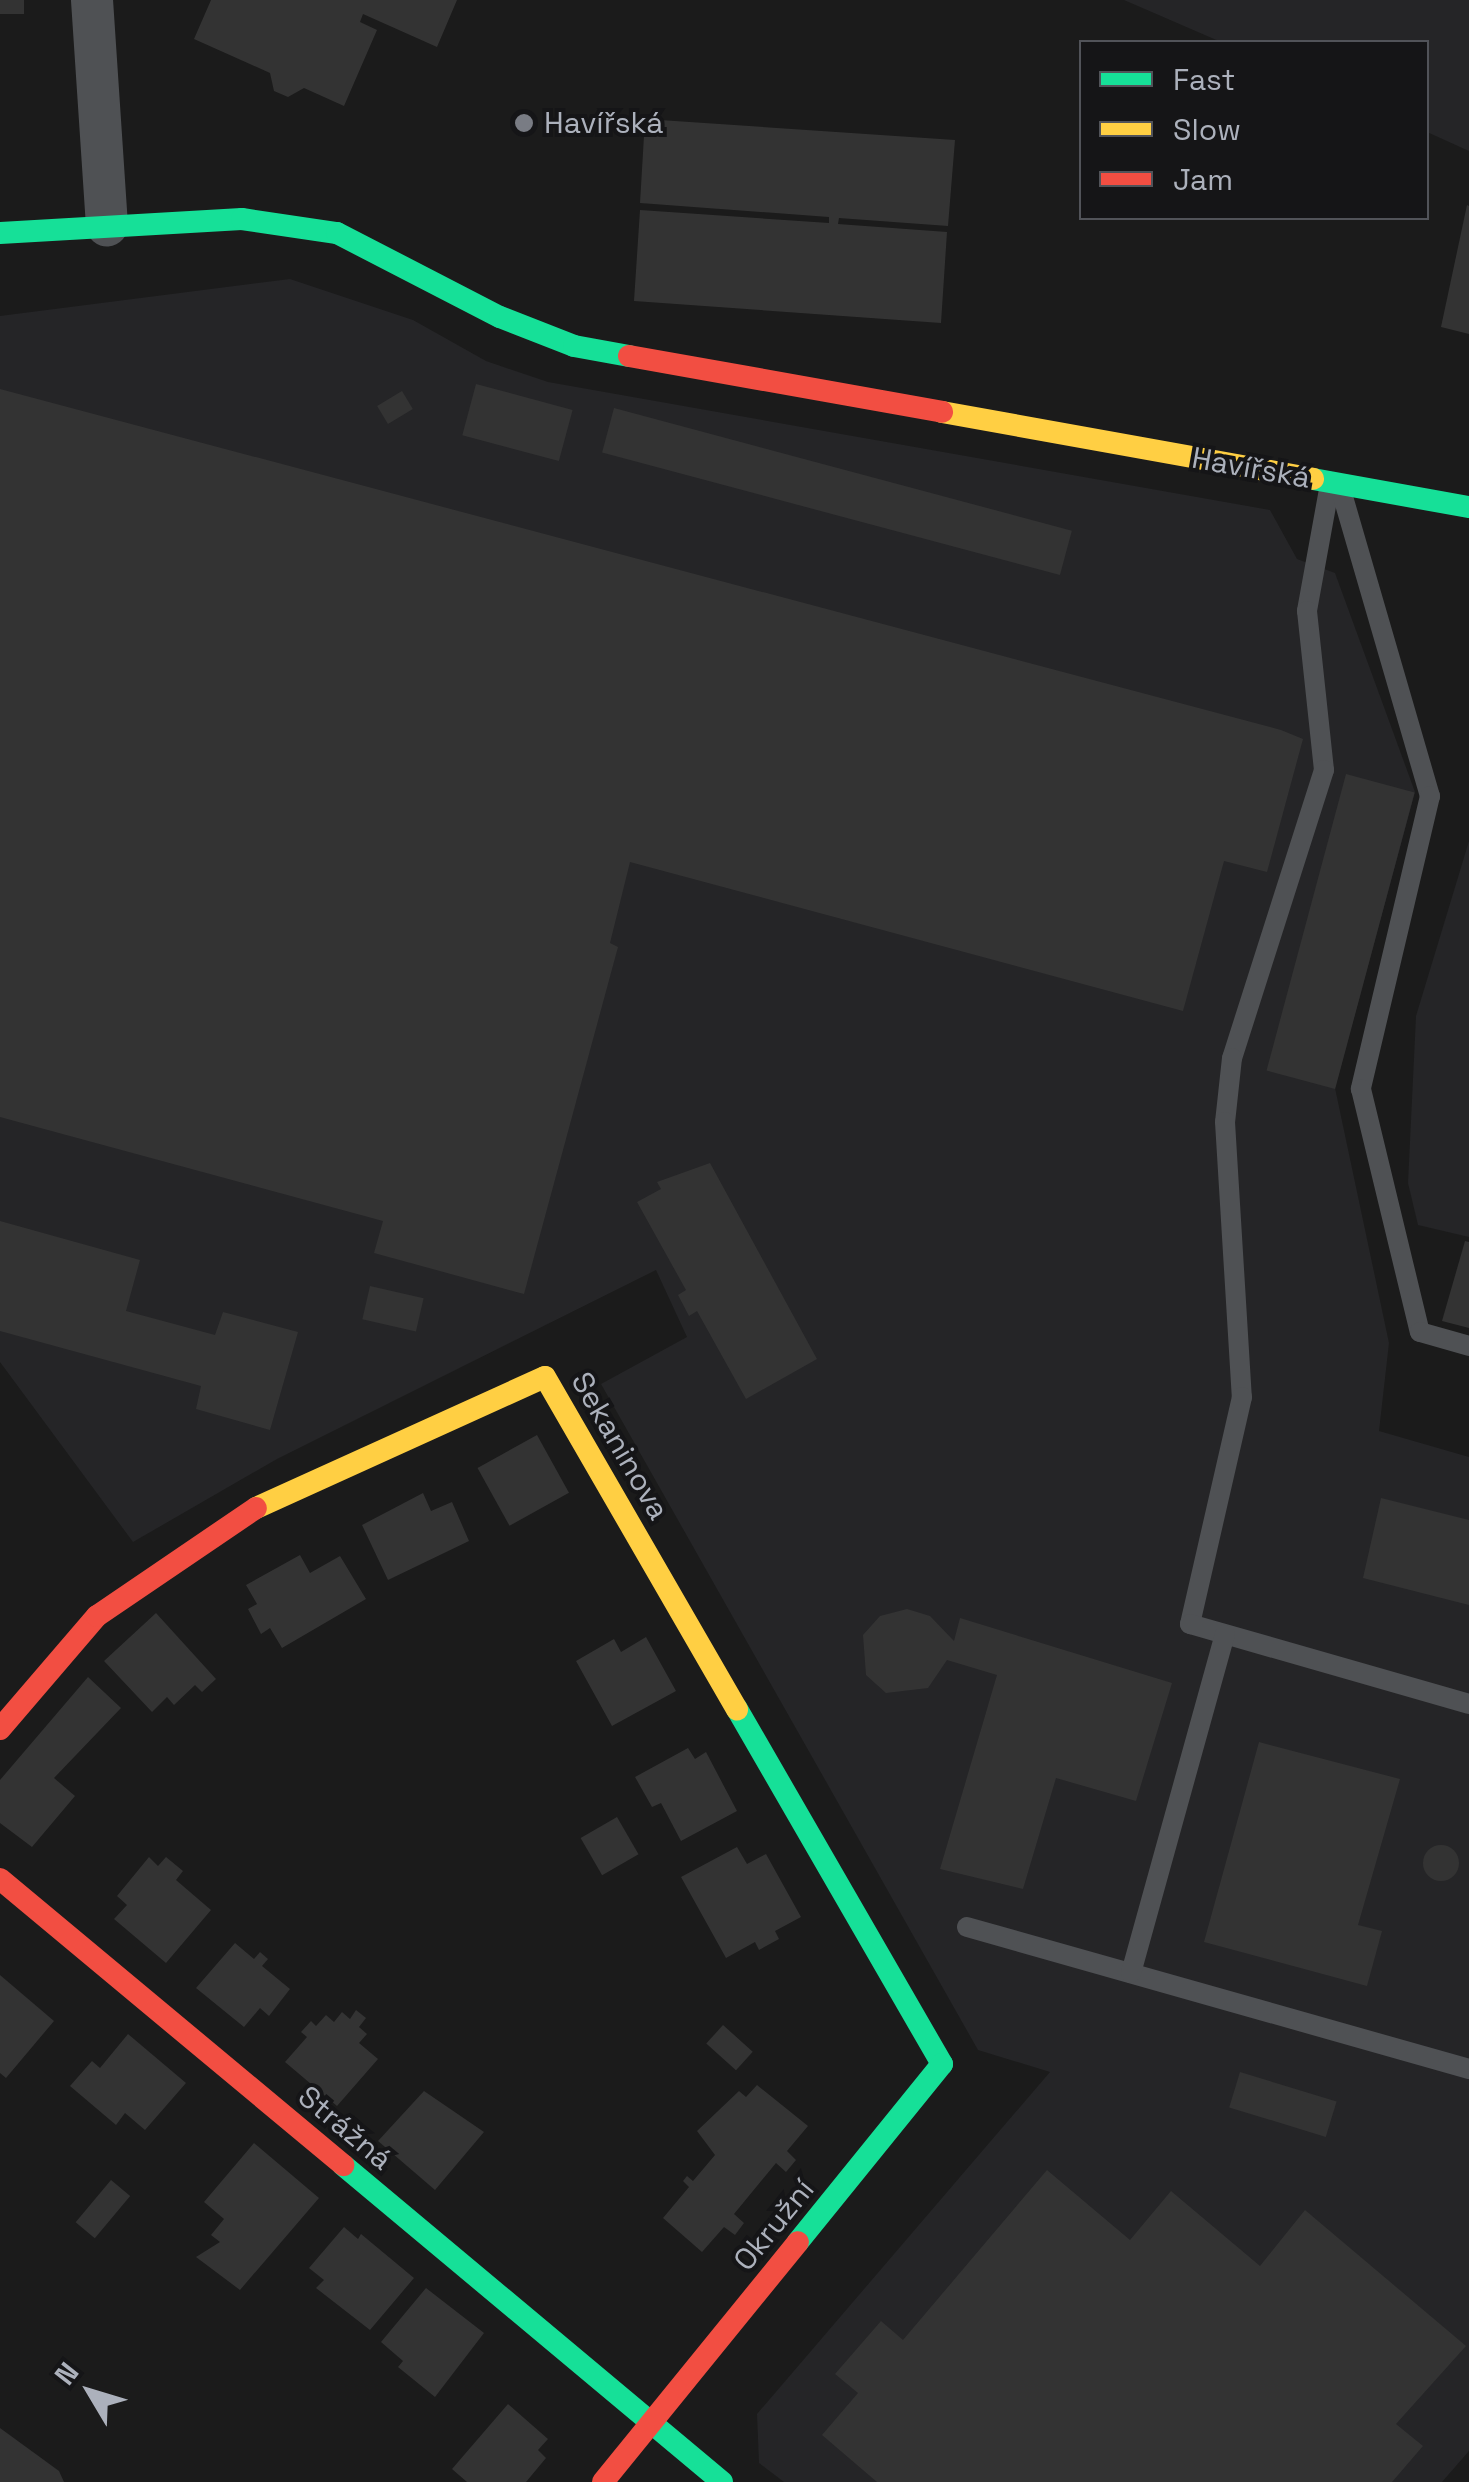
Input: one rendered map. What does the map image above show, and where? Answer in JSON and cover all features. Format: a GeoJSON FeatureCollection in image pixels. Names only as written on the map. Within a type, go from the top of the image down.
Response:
{"type":"FeatureCollection","features":[{"type":"Feature","properties":{"kind":"street"},"geometry":{"type":"LineString","coordinates":[[92,0],[107,226]]}},
{"type":"Feature","properties":{"kind":"street","name":"Havířská"},"geometry":{"type":"LineString","coordinates":[[0,233],[242,219],[336,232],[500,317],[574,346],[1469,507]]}},
{"type":"Feature","properties":{"kind":"street","name":"Sekaninova"},"geometry":{"type":"LineString","coordinates":[[0,1730],[97,1616],[234,1518],[545,1377],[942,2064]]}},
{"type":"Feature","properties":{"kind":"street","name":"Strážná"},"geometry":{"type":"LineString","coordinates":[[0,1879],[722,2482]]}},
{"type":"Feature","properties":{"kind":"street","name":"Okružní"},"geometry":{"type":"LineString","coordinates":[[652,2423],[942,2064]]}},
{"type":"Feature","properties":{"kind":"street"},"geometry":{"type":"LineString","coordinates":[[603,2482],[652,2423]]}},
{"type":"Feature","properties":{"kind":"lane"},"geometry":{"type":"LineString","coordinates":[[1334,483],[1430,796],[1361,1089],[1420,1332],[1469,1346]]}},
{"type":"Feature","properties":{"kind":"lane"},"geometry":{"type":"LineString","coordinates":[[1334,483],[1307,611],[1324,770],[1232,1058],[1225,1122],[1242,1397],[1190,1624],[1469,1704]]}},
{"type":"Feature","properties":{"kind":"lane"},"geometry":{"type":"LineString","coordinates":[[1132,1973],[1225,1634]]}},
{"type":"Feature","properties":{"kind":"lane"},"geometry":{"type":"LineString","coordinates":[[967,1927],[1469,2068]]}},
{"type":"Feature","properties":{"kind":"shaded area"},"geometry":{"type":"Polygon","coordinates":[[[1124,0],[1469,0],[1469,151],[1429,133],[1429,40],[1216,40],[1124,0]]]}},
{"type":"Feature","properties":{"kind":"shaded area"},"geometry":{"type":"Polygon","coordinates":[[[290,279],[413,320],[486,361],[548,382],[1270,510],[1297,559],[1335,573],[1415,792],[1335,1088],[1389,1343],[1379,1431],[1469,1457],[1469,2451],[1442,2482],[784,2482],[759,2463],[757,2414],[1050,2072],[978,2050],[601,1384],[687,1337],[656,1270],[277,1459],[133,1542],[0,1362],[0,316],[290,279]]]}},
{"type":"Feature","properties":{"kind":"shaded area"},"geometry":{"type":"Polygon","coordinates":[[[1469,841],[1469,1237],[1418,1225],[1408,1183],[1416,1016],[1469,841]]]}},
{"type":"Feature","properties":{"kind":"building"},"geometry":{"type":"Polygon","coordinates":[[[0,0],[24,0],[24,14],[0,14],[0,0]]]}},
{"type":"Feature","properties":{"kind":"building"},"geometry":{"type":"Polygon","coordinates":[[[211,0],[457,0],[437,47],[363,14],[360,22],[377,30],[344,106],[304,88],[288,97],[274,91],[270,73],[194,39],[211,0]]]}},
{"type":"Feature","properties":{"kind":"building"},"geometry":{"type":"Polygon","coordinates":[[[645,119],[955,140],[948,226],[839,218],[838,224],[947,232],[941,323],[634,301],[640,210],[829,223],[829,217],[640,203],[645,119]]]}},
{"type":"Feature","properties":{"kind":"building"},"geometry":{"type":"Polygon","coordinates":[[[1469,206],[1469,334],[1441,327],[1469,206]]]}},
{"type":"Feature","properties":{"kind":"building"},"geometry":{"type":"Polygon","coordinates":[[[476,384],[573,410],[559,461],[462,435],[476,384]]]}},
{"type":"Feature","properties":{"kind":"building"},"geometry":{"type":"Polygon","coordinates":[[[0,389],[1281,730],[1303,739],[1267,872],[1224,861],[1183,1011],[630,862],[610,943],[618,947],[524,1294],[374,1253],[383,1221],[0,1117],[0,389]]]}},
{"type":"Feature","properties":{"kind":"building"},"geometry":{"type":"Polygon","coordinates":[[[402,391],[413,409],[388,424],[377,406],[402,391]]]}},
{"type":"Feature","properties":{"kind":"building"},"geometry":{"type":"Polygon","coordinates":[[[614,408],[1072,531],[1060,575],[602,452],[614,408]]]}},
{"type":"Feature","properties":{"kind":"building"},"geometry":{"type":"Polygon","coordinates":[[[1346,774],[1415,792],[1335,1089],[1267,1071],[1346,774]]]}},
{"type":"Feature","properties":{"kind":"building"},"geometry":{"type":"Polygon","coordinates":[[[710,1163],[817,1359],[746,1399],[697,1311],[689,1316],[678,1295],[686,1290],[637,1202],[661,1189],[657,1182],[710,1163]]]}},
{"type":"Feature","properties":{"kind":"building"},"geometry":{"type":"Polygon","coordinates":[[[0,1221],[140,1260],[126,1311],[215,1335],[223,1312],[298,1332],[270,1430],[196,1409],[201,1386],[0,1331],[0,1221]]]}},
{"type":"Feature","properties":{"kind":"building"},"geometry":{"type":"Polygon","coordinates":[[[1465,1241],[1469,1242],[1469,1328],[1442,1321],[1465,1241]]]}},
{"type":"Feature","properties":{"kind":"building"},"geometry":{"type":"Polygon","coordinates":[[[370,1286],[424,1298],[416,1332],[362,1319],[370,1286]]]}},
{"type":"Feature","properties":{"kind":"building"},"geometry":{"type":"Polygon","coordinates":[[[537,1435],[569,1493],[510,1526],[478,1468],[537,1435]]]}},
{"type":"Feature","properties":{"kind":"building"},"geometry":{"type":"Polygon","coordinates":[[[423,1493],[431,1511],[452,1502],[469,1541],[388,1580],[362,1525],[423,1493]]]}},
{"type":"Feature","properties":{"kind":"building"},"geometry":{"type":"Polygon","coordinates":[[[1381,1498],[1469,1520],[1469,1605],[1363,1578],[1381,1498]]]}},
{"type":"Feature","properties":{"kind":"building"},"geometry":{"type":"Polygon","coordinates":[[[300,1555],[310,1573],[340,1556],[366,1599],[282,1648],[270,1628],[261,1634],[248,1609],[257,1604],[246,1585],[300,1555]]]}},
{"type":"Feature","properties":{"kind":"building"},"geometry":{"type":"Polygon","coordinates":[[[907,1609],[930,1616],[954,1641],[960,1618],[1172,1683],[1136,1801],[1056,1778],[1023,1889],[940,1869],[997,1675],[947,1660],[928,1688],[886,1693],[866,1675],[863,1635],[880,1616],[907,1609]]]}},
{"type":"Feature","properties":{"kind":"building"},"geometry":{"type":"Polygon","coordinates":[[[156,1613],[216,1679],[202,1692],[195,1685],[174,1705],[167,1697],[152,1712],[104,1661],[156,1613]]]}},
{"type":"Feature","properties":{"kind":"building"},"geometry":{"type":"Polygon","coordinates":[[[646,1637],[676,1691],[612,1726],[576,1661],[614,1639],[621,1652],[646,1637]]]}},
{"type":"Feature","properties":{"kind":"building"},"geometry":{"type":"Polygon","coordinates":[[[88,1677],[121,1708],[54,1778],[75,1796],[32,1847],[0,1823],[0,1780],[88,1677]]]}},
{"type":"Feature","properties":{"kind":"building"},"geometry":{"type":"Polygon","coordinates":[[[1259,1742],[1400,1779],[1358,1925],[1382,1931],[1367,1986],[1204,1942],[1259,1742]]]}},
{"type":"Feature","properties":{"kind":"building"},"geometry":{"type":"Polygon","coordinates":[[[688,1748],[695,1759],[706,1752],[737,1811],[681,1841],[661,1803],[652,1807],[635,1777],[688,1748]]]}},
{"type":"Feature","properties":{"kind":"building"},"geometry":{"type":"Polygon","coordinates":[[[617,1817],[638,1854],[602,1875],[581,1838],[617,1817]]]}},
{"type":"Feature","properties":{"kind":"building"},"geometry":{"type":"Polygon","coordinates":[[[1441,1845],[1454,1850],[1459,1863],[1454,1876],[1441,1881],[1428,1876],[1423,1863],[1428,1850],[1441,1845]]]}},
{"type":"Feature","properties":{"kind":"building"},"geometry":{"type":"Polygon","coordinates":[[[737,1847],[747,1864],[766,1854],[801,1917],[775,1931],[779,1939],[759,1950],[755,1942],[726,1958],[681,1877],[737,1847]]]}},
{"type":"Feature","properties":{"kind":"building"},"geometry":{"type":"Polygon","coordinates":[[[149,1857],[158,1866],[166,1857],[183,1871],[176,1880],[211,1910],[166,1963],[114,1919],[127,1905],[117,1896],[149,1857]]]}},
{"type":"Feature","properties":{"kind":"building"},"geometry":{"type":"Polygon","coordinates":[[[235,1943],[254,1959],[260,1952],[268,1959],[262,1966],[290,1989],[269,2016],[260,2008],[244,2027],[196,1988],[235,1943]]]}},
{"type":"Feature","properties":{"kind":"building"},"geometry":{"type":"Polygon","coordinates":[[[0,1975],[54,2021],[6,2078],[0,2073],[0,1975]]]}},
{"type":"Feature","properties":{"kind":"building"},"geometry":{"type":"Polygon","coordinates":[[[356,2010],[366,2018],[359,2027],[367,2034],[359,2043],[378,2059],[337,2106],[285,2062],[307,2037],[301,2032],[311,2021],[316,2026],[326,2015],[334,2022],[342,2012],[350,2019],[356,2010]]]}},
{"type":"Feature","properties":{"kind":"building"},"geometry":{"type":"Polygon","coordinates":[[[723,2025],[753,2052],[736,2070],[706,2044],[723,2025]]]}},
{"type":"Feature","properties":{"kind":"building"},"geometry":{"type":"Polygon","coordinates":[[[128,2034],[186,2083],[145,2130],[125,2113],[116,2125],[70,2086],[92,2061],[100,2068],[128,2034]]]}},
{"type":"Feature","properties":{"kind":"building"},"geometry":{"type":"Polygon","coordinates":[[[1240,2072],[1337,2102],[1326,2137],[1229,2107],[1240,2072]]]}},
{"type":"Feature","properties":{"kind":"building"},"geometry":{"type":"Polygon","coordinates":[[[757,2085],[808,2126],[787,2151],[796,2160],[786,2172],[776,2163],[734,2214],[744,2223],[735,2235],[724,2227],[702,2252],[663,2218],[689,2187],[683,2181],[687,2176],[693,2181],[715,2155],[697,2131],[739,2091],[746,2097],[757,2085]]]}},
{"type":"Feature","properties":{"kind":"building"},"geometry":{"type":"Polygon","coordinates":[[[424,2091],[484,2132],[435,2190],[378,2141],[424,2091]]]}},
{"type":"Feature","properties":{"kind":"building"},"geometry":{"type":"Polygon","coordinates":[[[254,2143],[319,2198],[240,2290],[196,2257],[220,2242],[211,2235],[224,2219],[204,2202],[254,2143]]]}},
{"type":"Feature","properties":{"kind":"building"},"geometry":{"type":"Polygon","coordinates":[[[1047,2170],[1130,2240],[1171,2191],[1260,2266],[1305,2210],[1466,2346],[1396,2424],[1423,2446],[1392,2482],[877,2482],[822,2435],[858,2393],[835,2374],[881,2321],[903,2340],[1047,2170]]]}},
{"type":"Feature","properties":{"kind":"building"},"geometry":{"type":"Polygon","coordinates":[[[111,2180],[130,2196],[95,2238],[76,2222],[111,2180]]]}},
{"type":"Feature","properties":{"kind":"building"},"geometry":{"type":"Polygon","coordinates":[[[344,2227],[358,2239],[361,2234],[414,2278],[370,2330],[316,2288],[324,2280],[309,2268],[344,2227]]]}},
{"type":"Feature","properties":{"kind":"building"},"geometry":{"type":"Polygon","coordinates":[[[426,2288],[484,2333],[435,2397],[398,2367],[403,2361],[381,2342],[426,2288]]]}},
{"type":"Feature","properties":{"kind":"building"},"geometry":{"type":"Polygon","coordinates":[[[508,2404],[548,2439],[538,2450],[546,2458],[526,2482],[467,2482],[452,2469],[508,2404]]]}},
{"type":"Feature","properties":{"kind":"building"},"geometry":{"type":"Polygon","coordinates":[[[0,2428],[59,2471],[64,2482],[0,2482],[0,2428]]]}},
{"type":"Feature","properties":{"kind":"traffic: fast"},"geometry":{"type":"LineString","coordinates":[[0,233],[242,219],[337,233],[500,317],[574,346],[629,356]]}},
{"type":"Feature","properties":{"kind":"traffic: fast"},"geometry":{"type":"LineString","coordinates":[[1313,479],[1469,507]]}},
{"type":"Feature","properties":{"kind":"traffic: fast"},"geometry":{"type":"LineString","coordinates":[[737,1709],[942,2064],[798,2242]]}},
{"type":"Feature","properties":{"kind":"traffic: fast"},"geometry":{"type":"LineString","coordinates":[[343,2165],[722,2482]]}},
{"type":"Feature","properties":{"kind":"traffic: slow"},"geometry":{"type":"LineString","coordinates":[[942,412],[1313,479]]}},
{"type":"Feature","properties":{"kind":"traffic: slow"},"geometry":{"type":"LineString","coordinates":[[256,1508],[545,1377],[737,1709]]}},
{"type":"Feature","properties":{"kind":"traffic: jam"},"geometry":{"type":"LineString","coordinates":[[629,356],[942,412]]}},
{"type":"Feature","properties":{"kind":"traffic: jam"},"geometry":{"type":"LineString","coordinates":[[0,1729],[97,1616],[256,1508]]}},
{"type":"Feature","properties":{"kind":"traffic: jam"},"geometry":{"type":"LineString","coordinates":[[0,1879],[343,2165]]}},
{"type":"Feature","properties":{"kind":"traffic: jam"},"geometry":{"type":"LineString","coordinates":[[603,2482],[798,2242]]}},
{"type":"Feature","properties":{"kind":"place","name":"Havířská"},"geometry":{"type":"Point","coordinates":[524,123]}}]}
